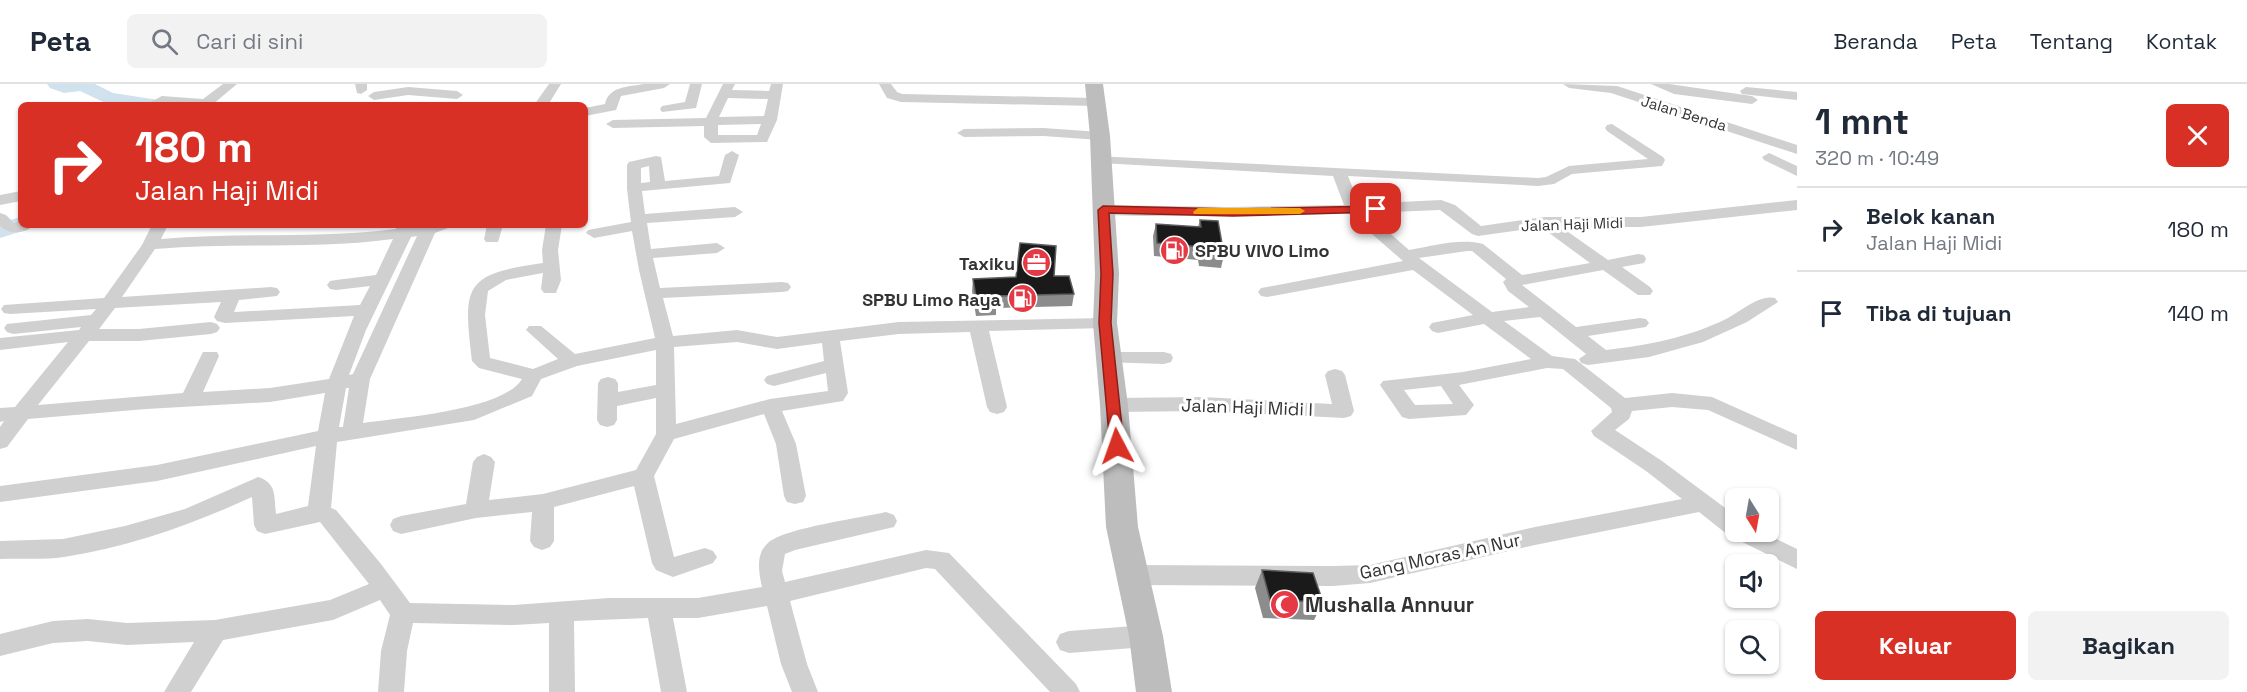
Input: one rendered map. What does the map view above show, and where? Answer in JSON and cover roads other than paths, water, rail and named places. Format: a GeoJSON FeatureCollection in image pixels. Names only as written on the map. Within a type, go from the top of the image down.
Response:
{"type":"FeatureCollection","features":[{"type":"Feature","properties":{"kind":"main road"},"geometry":{"type":"LineString","coordinates":[[1095,93],[1107,274],[1105,323],[1114,405],[1122,528],[1146,636],[1154,692]]}},
{"type":"Feature","properties":{"kind":"street"},"geometry":{"type":"LineString","coordinates":[[209,102],[231,84]]}},
{"type":"Feature","properties":{"kind":"street"},"geometry":{"type":"LineString","coordinates":[[543,102],[555,84]]}},
{"type":"Feature","properties":{"kind":"street"},"geometry":{"type":"LineString","coordinates":[[588,111],[611,107],[613,96],[617,93],[664,84]]}},
{"type":"Feature","properties":{"kind":"street"},"geometry":{"type":"LineString","coordinates":[[671,84],[667,112],[691,105],[696,84]]}},
{"type":"Feature","properties":{"kind":"street"},"geometry":{"type":"LineString","coordinates":[[885,84],[892,95],[901,98],[1095,93]]}},
{"type":"Feature","properties":{"kind":"street","name":"Jalan Benda"},"geometry":{"type":"LineString","coordinates":[[1569,84],[1613,89],[1797,150]]}},
{"type":"Feature","properties":{"kind":"street"},"geometry":{"type":"LineString","coordinates":[[1657,84],[1674,90],[1749,96],[1797,96]]}},
{"type":"Feature","properties":{"kind":"street"},"geometry":{"type":"LineString","coordinates":[[374,96],[406,88],[458,95]]}},
{"type":"Feature","properties":{"kind":"street"},"geometry":{"type":"LineString","coordinates":[[727,89],[776,89],[770,120],[762,139],[720,141],[712,138],[711,120],[727,89]]}},
{"type":"Feature","properties":{"kind":"street"},"geometry":{"type":"LineString","coordinates":[[157,102],[162,100],[184,102]]}},
{"type":"Feature","properties":{"kind":"street"},"geometry":{"type":"LineString","coordinates":[[613,124],[770,120]]}},
{"type":"Feature","properties":{"kind":"street"},"geometry":{"type":"LineString","coordinates":[[964,133],[1043,132],[1100,147],[1339,173],[1509,178],[1538,182],[1549,181],[1569,170],[1657,163],[1658,160],[1612,128]]}},
{"type":"Feature","properties":{"kind":"street"},"geometry":{"type":"LineString","coordinates":[[634,189],[725,180],[732,155]]}},
{"type":"Feature","properties":{"kind":"street"},"geometry":{"type":"LineString","coordinates":[[1769,157],[1797,172]]}},
{"type":"Feature","properties":{"kind":"street"},"geometry":{"type":"LineString","coordinates":[[658,186],[656,161],[651,160],[634,165],[634,189],[639,222],[665,340],[666,434],[644,476],[650,513],[664,563],[673,568],[705,557]]}},
{"type":"Feature","properties":{"kind":"street"},"geometry":{"type":"LineString","coordinates":[[1339,173],[1354,210],[1411,260],[1547,362]]}},
{"type":"Feature","properties":{"kind":"street"},"geometry":{"type":"LineString","coordinates":[[0,200],[18,197]]}},
{"type":"Feature","properties":{"kind":"street","name":"Jalan Haji Midi"},"geometry":{"type":"LineString","coordinates":[[1103,210],[1233,212],[1354,210],[1441,205],[1450,208],[1478,231],[1544,222],[1641,222],[1797,205]]}},
{"type":"Feature","properties":{"kind":"street"},"geometry":{"type":"LineString","coordinates":[[1774,206],[1797,220]]}},
{"type":"Feature","properties":{"kind":"street"},"geometry":{"type":"LineString","coordinates":[[1575,210],[1591,222]]}},
{"type":"Feature","properties":{"kind":"street"},"geometry":{"type":"LineString","coordinates":[[594,233],[639,222],[735,212]]}},
{"type":"Feature","properties":{"kind":"street"},"geometry":{"type":"LineString","coordinates":[[1544,222],[1644,291]]}},
{"type":"Feature","properties":{"kind":"street"},"geometry":{"type":"LineString","coordinates":[[0,442],[46,380],[97,320],[150,245],[158,228]]}},
{"type":"Feature","properties":{"kind":"street"},"geometry":{"type":"LineString","coordinates":[[150,245],[207,240],[327,240],[435,228]]}},
{"type":"Feature","properties":{"kind":"street"},"geometry":{"type":"LineString","coordinates":[[352,432],[360,379],[435,228]]}},
{"type":"Feature","properties":{"kind":"street"},"geometry":{"type":"LineString","coordinates":[[550,289],[552,267],[550,250],[554,228]]}},
{"type":"Feature","properties":{"kind":"street"},"geometry":{"type":"LineString","coordinates":[[319,512],[327,436],[337,383],[366,310],[404,230]]}},
{"type":"Feature","properties":{"kind":"street"},"geometry":{"type":"LineString","coordinates":[[1267,292],[1472,246],[1477,247],[1517,280]]}},
{"type":"Feature","properties":{"kind":"street"},"geometry":{"type":"LineString","coordinates":[[645,254],[717,248]]}},
{"type":"Feature","properties":{"kind":"street"},"geometry":{"type":"LineString","coordinates":[[1601,356],[1514,288],[1512,282],[1638,259]]}},
{"type":"Feature","properties":{"kind":"street"},"geometry":{"type":"LineString","coordinates":[[534,375],[481,361],[478,292],[484,285],[496,278],[552,267]]}},
{"type":"Feature","properties":{"kind":"street"},"geometry":{"type":"LineString","coordinates":[[336,285],[382,279]]}},
{"type":"Feature","properties":{"kind":"street"},"geometry":{"type":"LineString","coordinates":[[654,293],[782,287]]}},
{"type":"Feature","properties":{"kind":"street"},"geometry":{"type":"LineString","coordinates":[[10,309],[110,301],[194,300],[271,292]]}},
{"type":"Feature","properties":{"kind":"street"},"geometry":{"type":"LineString","coordinates":[[232,296],[223,317],[225,318],[366,310]]}},
{"type":"Feature","properties":{"kind":"street"},"geometry":{"type":"LineString","coordinates":[[1446,380],[1547,362],[1568,363],[1601,356],[1649,351],[1710,334],[1736,323],[1768,302]]}},
{"type":"Feature","properties":{"kind":"street"},"geometry":{"type":"LineString","coordinates":[[1438,327],[1544,311]]}},
{"type":"Feature","properties":{"kind":"street"},"geometry":{"type":"LineString","coordinates":[[14,328],[97,320]]}},
{"type":"Feature","properties":{"kind":"street"},"geometry":{"type":"LineString","coordinates":[[0,494],[157,472],[327,436],[448,419],[476,412],[514,397],[525,390],[534,375],[571,361],[665,340],[737,336],[777,343],[899,328],[1105,323]]}},
{"type":"Feature","properties":{"kind":"street"},"geometry":{"type":"LineString","coordinates":[[1573,333],[1640,323]]}},
{"type":"Feature","properties":{"kind":"street"},"geometry":{"type":"LineString","coordinates":[[978,325],[997,407]]}},
{"type":"Feature","properties":{"kind":"street"},"geometry":{"type":"LineString","coordinates":[[0,344],[85,335],[139,334],[211,328]]}},
{"type":"Feature","properties":{"kind":"street"},"geometry":{"type":"LineString","coordinates":[[535,330],[571,361]]}},
{"type":"Feature","properties":{"kind":"street"},"geometry":{"type":"LineString","coordinates":[[666,434],[770,406],[836,396],[838,393],[830,337]]}},
{"type":"Feature","properties":{"kind":"street"},"geometry":{"type":"LineString","coordinates":[[189,400],[210,356]]}},
{"type":"Feature","properties":{"kind":"street"},"geometry":{"type":"LineString","coordinates":[[1110,358],[1164,358]]}},
{"type":"Feature","properties":{"kind":"street"},"geometry":{"type":"LineString","coordinates":[[1568,363],[1621,405],[1672,399],[1712,404],[1797,444]]}},
{"type":"Feature","properties":{"kind":"street"},"geometry":{"type":"LineString","coordinates":[[774,380],[833,365]]}},
{"type":"Feature","properties":{"kind":"street","name":"Jalan Haji Midi I"},"geometry":{"type":"LineString","coordinates":[[1114,405],[1203,404],[1344,411],[1335,375]]}},
{"type":"Feature","properties":{"kind":"street"},"geometry":{"type":"LineString","coordinates":[[0,415],[270,395],[360,379]]}},
{"type":"Feature","properties":{"kind":"street"},"geometry":{"type":"LineString","coordinates":[[607,401],[666,390]]}},
{"type":"Feature","properties":{"kind":"street"},"geometry":{"type":"LineString","coordinates":[[1621,405],[1622,414],[1601,431],[1654,466],[1725,520]]}},
{"type":"Feature","properties":{"kind":"street"},"geometry":{"type":"LineString","coordinates":[[770,406],[786,444],[795,496]]}},
{"type":"Feature","properties":{"kind":"street"},"geometry":{"type":"LineString","coordinates":[[476,510],[484,462]]}},
{"type":"Feature","properties":{"kind":"street"},"geometry":{"type":"LineString","coordinates":[[401,525],[476,510],[543,502],[644,476]]}},
{"type":"Feature","properties":{"kind":"street"},"geometry":{"type":"LineString","coordinates":[[0,550],[63,548],[125,535],[192,515],[258,485],[263,488],[265,525],[319,512],[328,516],[386,587],[404,613],[394,651],[391,692]]}},
{"type":"Feature","properties":{"kind":"street"},"geometry":{"type":"LineString","coordinates":[[542,541],[543,502]]}},
{"type":"Feature","properties":{"kind":"street","name":"Gang Moras An Nur"},"geometry":{"type":"LineString","coordinates":[[1132,575],[1333,576],[1371,574],[1535,536],[1703,503]]}},
{"type":"Feature","properties":{"kind":"street"},"geometry":{"type":"LineString","coordinates":[[805,692],[794,664],[770,565],[777,548],[790,542],[886,521]]}},
{"type":"Feature","properties":{"kind":"street"},"geometry":{"type":"LineString","coordinates":[[1762,542],[1797,560]]}},
{"type":"Feature","properties":{"kind":"street"},"geometry":{"type":"LineString","coordinates":[[404,613],[465,615],[561,613],[609,608],[658,610],[716,606],[926,559],[941,560],[1067,692]]}},
{"type":"Feature","properties":{"kind":"street"},"geometry":{"type":"LineString","coordinates":[[0,645],[53,632],[88,630],[126,634],[215,630],[333,610],[386,587]]}},
{"type":"Feature","properties":{"kind":"street"},"geometry":{"type":"LineString","coordinates":[[658,610],[662,621],[668,673],[674,692]]}},
{"type":"Feature","properties":{"kind":"street"},"geometry":{"type":"LineString","coordinates":[[561,613],[562,692]]}},
{"type":"Feature","properties":{"kind":"street"},"geometry":{"type":"LineString","coordinates":[[177,692],[215,630]]}},
{"type":"Feature","properties":{"kind":"street"},"geometry":{"type":"LineString","coordinates":[[1070,642],[1146,636]]}},
{"type":"Feature","properties":{"kind":"waterway"},"geometry":{"type":"LineString","coordinates":[[56,84],[64,87],[83,85],[110,99],[120,98],[129,102]]}},
{"type":"Feature","properties":{"kind":"waterway"},"geometry":{"type":"LineString","coordinates":[[0,231],[18,225]]}},
{"type":"Feature","properties":{"kind":"place","name":"SPBU VIVO Limo"},"geometry":{"type":"Point","coordinates":[1174,250]}},
{"type":"Feature","properties":{"kind":"place","name":"Taxiku"},"geometry":{"type":"Point","coordinates":[1036,263]}},
{"type":"Feature","properties":{"kind":"place","name":"SPBU Limo Raya"},"geometry":{"type":"Point","coordinates":[1022,299]}},
{"type":"Feature","properties":{"kind":"place","name":"Mushalla Annuur"},"geometry":{"type":"Point","coordinates":[1284,604]}}]}
